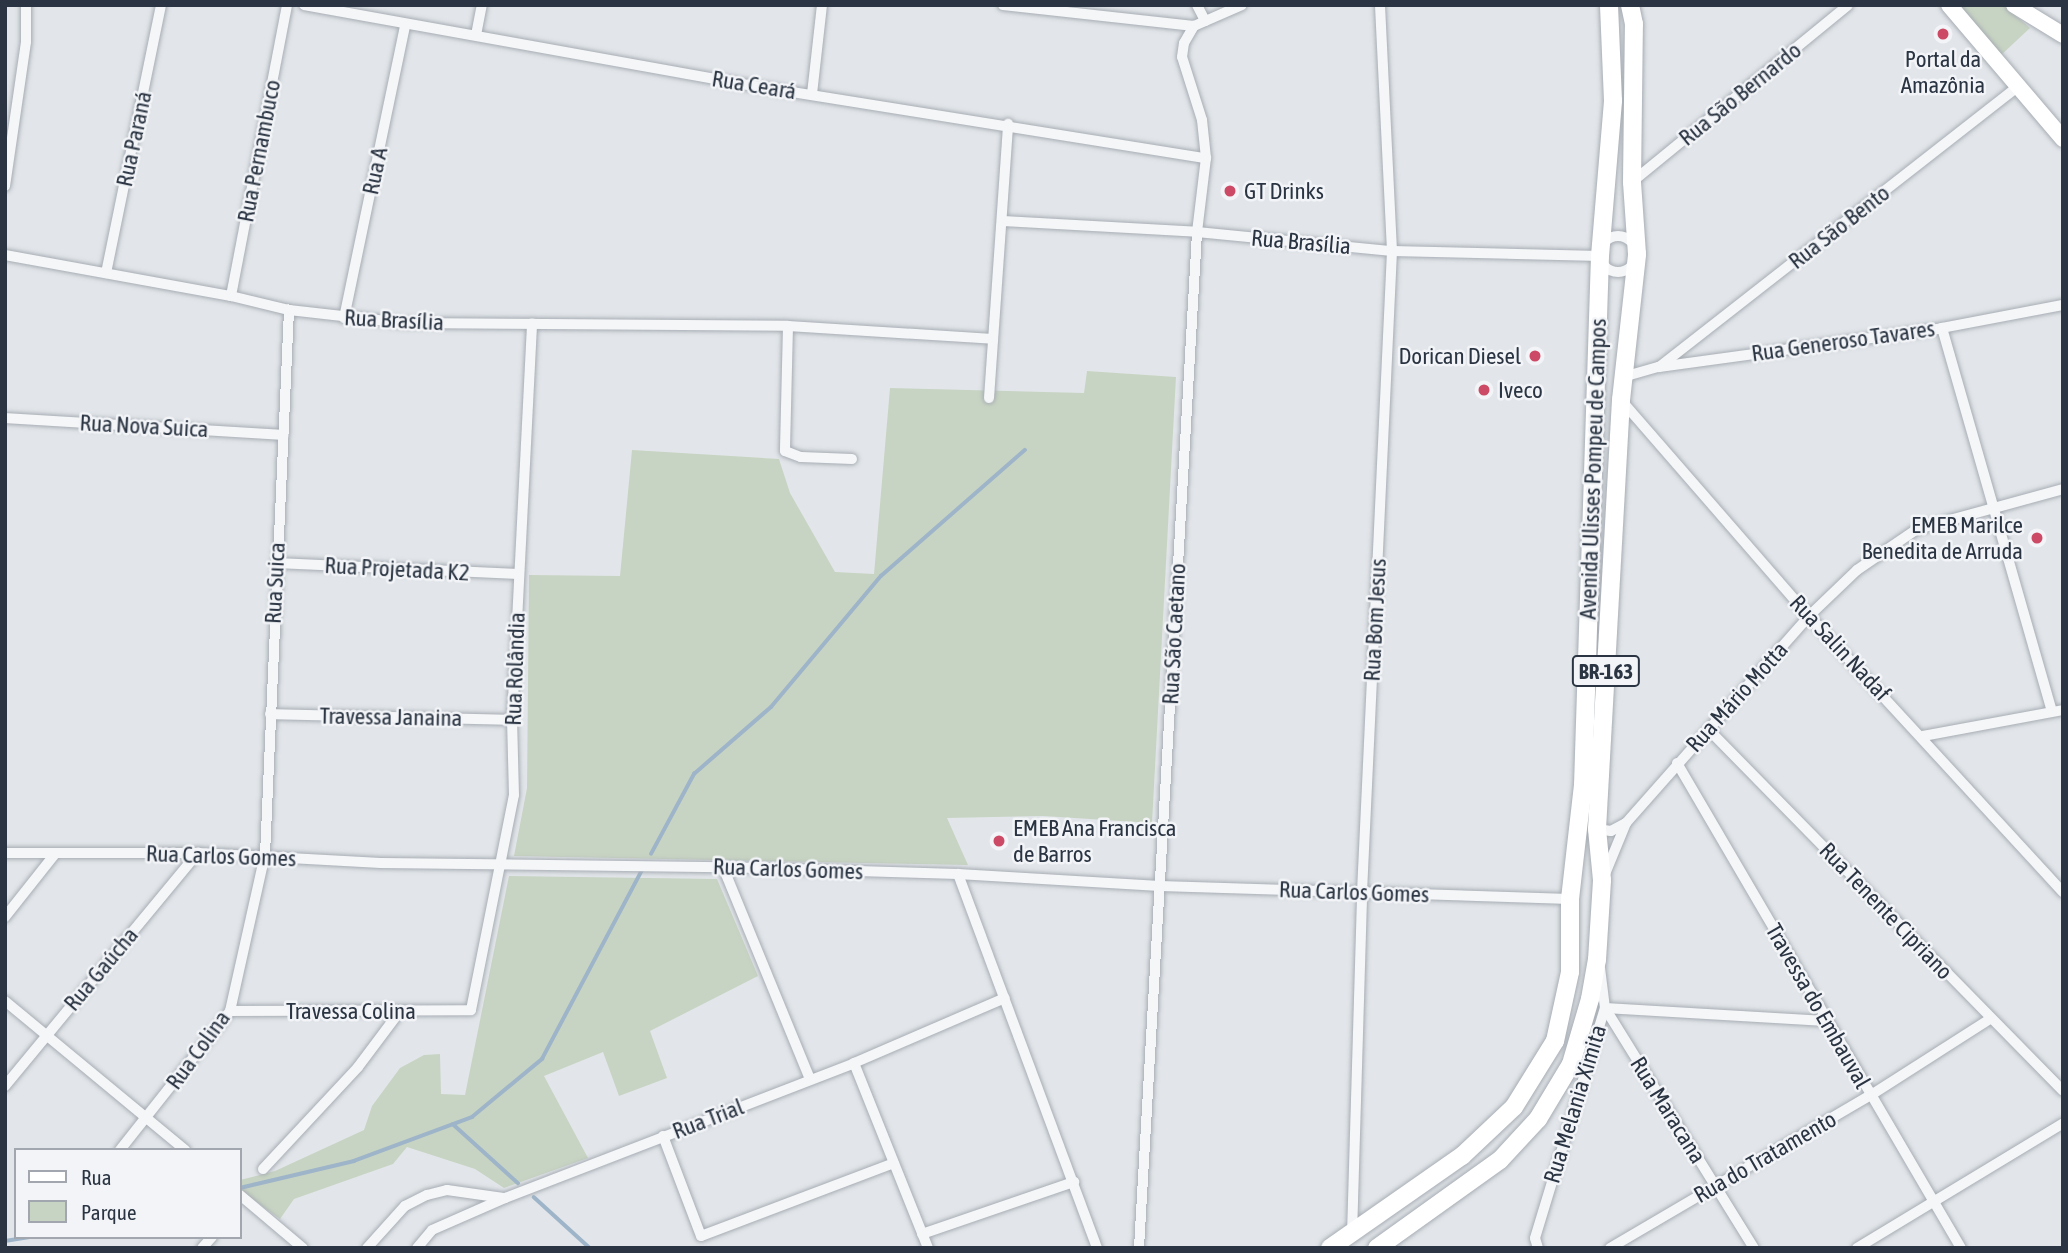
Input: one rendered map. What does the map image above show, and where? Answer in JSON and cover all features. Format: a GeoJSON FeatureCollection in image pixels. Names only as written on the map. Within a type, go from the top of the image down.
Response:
{"type":"FeatureCollection","features":[{"type":"Feature","properties":{"kind":"main road","name":"Avenida Ulisses Pompeu de Campos"},"geometry":{"type":"LineString","coordinates":[[1331,1248],[1354,1242],[1462,1156],[1514,1107],[1555,1041],[1570,972],[1570,899],[1583,785],[1600,256],[1613,101],[1609,5]]}},
{"type":"Feature","properties":{"kind":"main road","name":"Avenida Ulisses Pompeu de Campos"},"geometry":{"type":"LineString","coordinates":[[1377,1248],[1500,1160],[1538,1119],[1571,1064],[1590,999],[1597,960],[1602,880],[1597,829],[1621,400],[1637,254],[1632,182],[1634,24],[1630,5]]}},
{"type":"Feature","properties":{"kind":"main road"},"geometry":{"type":"LineString","coordinates":[[1949,5],[2063,139]]}},
{"type":"Feature","properties":{"kind":"main road"},"geometry":{"type":"LineString","coordinates":[[2014,5],[2063,35]]}},
{"type":"Feature","properties":{"kind":"main road"},"geometry":{"type":"LineString","coordinates":[[1570,899],[1584,900],[1596,896],[1602,880]]}},
{"type":"Feature","properties":{"kind":"street"},"geometry":{"type":"LineString","coordinates":[[5,186],[26,42],[26,5]]}},
{"type":"Feature","properties":{"kind":"street","name":"Rua Paraná"},"geometry":{"type":"LineString","coordinates":[[106,273],[161,5]]}},
{"type":"Feature","properties":{"kind":"street","name":"Rua Pernambuco"},"geometry":{"type":"LineString","coordinates":[[231,296],[287,5]]}},
{"type":"Feature","properties":{"kind":"street","name":"Rua Ceará"},"geometry":{"type":"LineString","coordinates":[[304,5],[354,10],[405,25],[1206,158]]}},
{"type":"Feature","properties":{"kind":"street"},"geometry":{"type":"LineString","coordinates":[[476,35],[482,5]]}},
{"type":"Feature","properties":{"kind":"street"},"geometry":{"type":"LineString","coordinates":[[812,94],[822,5]]}},
{"type":"Feature","properties":{"kind":"street"},"geometry":{"type":"LineString","coordinates":[[1003,5],[1200,24],[1242,5]]}},
{"type":"Feature","properties":{"kind":"street"},"geometry":{"type":"LineString","coordinates":[[1197,5],[1200,24]]}},
{"type":"Feature","properties":{"kind":"street","name":"Rua Bom Jesus"},"geometry":{"type":"LineString","coordinates":[[1354,1242],[1362,892],[1392,251],[1380,5]]}},
{"type":"Feature","properties":{"kind":"street","name":"Rua São Bernardo"},"geometry":{"type":"LineString","coordinates":[[1632,182],[1848,5]]}},
{"type":"Feature","properties":{"kind":"street","name":"Rua São Caetano"},"geometry":{"type":"LineString","coordinates":[[1139,1248],[1197,232],[1206,158],[1202,120],[1182,57],[1184,43],[1200,24]]}},
{"type":"Feature","properties":{"kind":"street","name":"Rua A"},"geometry":{"type":"LineString","coordinates":[[344,318],[405,25]]}},
{"type":"Feature","properties":{"kind":"street","name":"Rua São Bento"},"geometry":{"type":"LineString","coordinates":[[1659,367],[2019,86]]}},
{"type":"Feature","properties":{"kind":"street"},"geometry":{"type":"LineString","coordinates":[[989,398],[1003,221],[1007,124]]}},
{"type":"Feature","properties":{"kind":"street","name":"Rua Brasília"},"geometry":{"type":"LineString","coordinates":[[1003,221],[1197,232],[1392,251],[1600,256]]}},
{"type":"Feature","properties":{"kind":"street"},"geometry":{"type":"LineString","coordinates":[[1616,236],[1632,242],[1637,254],[1632,267],[1618,273],[1603,265],[1600,256],[1607,239],[1616,236]]}},
{"type":"Feature","properties":{"kind":"street","name":"Rua Brasília"},"geometry":{"type":"LineString","coordinates":[[5,255],[231,296],[289,310],[344,318],[404,323],[788,326],[993,339]]}},
{"type":"Feature","properties":{"kind":"street","name":"Rua Generoso Tavares"},"geometry":{"type":"LineString","coordinates":[[1623,377],[1659,367],[1942,328],[2063,305]]}},
{"type":"Feature","properties":{"kind":"street","name":"Rua Suica"},"geometry":{"type":"LineString","coordinates":[[265,855],[289,310]]}},
{"type":"Feature","properties":{"kind":"street","name":"Rua Rolândia"},"geometry":{"type":"LineString","coordinates":[[471,1010],[503,864],[514,795],[512,720],[532,324]]}},
{"type":"Feature","properties":{"kind":"street"},"geometry":{"type":"LineString","coordinates":[[788,326],[785,451],[801,457],[852,459]]}},
{"type":"Feature","properties":{"kind":"street"},"geometry":{"type":"LineString","coordinates":[[1923,736],[2057,710],[1992,506],[1942,328]]}},
{"type":"Feature","properties":{"kind":"street","name":"Rua Salin Nadaf"},"geometry":{"type":"LineString","coordinates":[[1621,400],[1809,616],[1923,736],[2063,892]]}},
{"type":"Feature","properties":{"kind":"street","name":"Rua Nova Suica"},"geometry":{"type":"LineString","coordinates":[[5,418],[283,435]]}},
{"type":"Feature","properties":{"kind":"street","name":"Rua Mário Motta"},"geometry":{"type":"LineString","coordinates":[[1602,880],[1626,823],[1809,616],[1857,570],[1917,528],[2063,489]]}},
{"type":"Feature","properties":{"kind":"street","name":"Rua Projetada K2"},"geometry":{"type":"LineString","coordinates":[[276,563],[519,574]]}},
{"type":"Feature","properties":{"kind":"street","name":"Travessa Janaina"},"geometry":{"type":"LineString","coordinates":[[270,714],[512,720]]}},
{"type":"Feature","properties":{"kind":"street","name":"Rua Tenente Cipriano"},"geometry":{"type":"LineString","coordinates":[[1710,731],[2063,1091]]}},
{"type":"Feature","properties":{"kind":"street","name":"Travessa do Embauval"},"geometry":{"type":"LineString","coordinates":[[1677,763],[1961,1248]]}},
{"type":"Feature","properties":{"kind":"street"},"geometry":{"type":"LineString","coordinates":[[1597,829],[1611,831],[1626,823]]}},
{"type":"Feature","properties":{"kind":"street","name":"Rua Carlos Gomes"},"geometry":{"type":"LineString","coordinates":[[5,853],[198,853],[381,863],[723,867],[958,874],[1160,886],[1570,899]]}},
{"type":"Feature","properties":{"kind":"street","name":"Rua Gaúcha"},"geometry":{"type":"LineString","coordinates":[[5,1086],[198,853]]}},
{"type":"Feature","properties":{"kind":"street"},"geometry":{"type":"LineString","coordinates":[[5,917],[55,854]]}},
{"type":"Feature","properties":{"kind":"street","name":"Rua Colina"},"geometry":{"type":"LineString","coordinates":[[122,1148],[230,1011],[265,855]]}},
{"type":"Feature","properties":{"kind":"street"},"geometry":{"type":"LineString","coordinates":[[723,867],[810,1079]]}},
{"type":"Feature","properties":{"kind":"street"},"geometry":{"type":"LineString","coordinates":[[958,874],[1097,1248]]}},
{"type":"Feature","properties":{"kind":"street","name":"Rua Melania Ximita"},"geometry":{"type":"LineString","coordinates":[[1538,1248],[1535,1238],[1605,1008],[1597,960]]}},
{"type":"Feature","properties":{"kind":"street","name":"Rua Trial"},"geometry":{"type":"LineString","coordinates":[[417,1248],[432,1230],[505,1198],[854,1063],[1005,998]]}},
{"type":"Feature","properties":{"kind":"street"},"geometry":{"type":"LineString","coordinates":[[5,1001],[183,1148]]}},
{"type":"Feature","properties":{"kind":"street"},"geometry":{"type":"LineString","coordinates":[[1605,1008],[1826,1021]]}},
{"type":"Feature","properties":{"kind":"street","name":"Rua Maracana"},"geometry":{"type":"LineString","coordinates":[[1605,1008],[1754,1248]]}},
{"type":"Feature","properties":{"kind":"street","name":"Travessa Colina"},"geometry":{"type":"LineString","coordinates":[[230,1011],[471,1010]]}},
{"type":"Feature","properties":{"kind":"street"},"geometry":{"type":"LineString","coordinates":[[263,1169],[358,1067],[400,1011]]}},
{"type":"Feature","properties":{"kind":"street","name":"Rua do Tratamento"},"geometry":{"type":"LineString","coordinates":[[1610,1248],[1871,1095],[1990,1019]]}},
{"type":"Feature","properties":{"kind":"street"},"geometry":{"type":"LineString","coordinates":[[854,1063],[928,1248]]}},
{"type":"Feature","properties":{"kind":"street"},"geometry":{"type":"LineString","coordinates":[[1857,1248],[2063,1123]]}},
{"type":"Feature","properties":{"kind":"street"},"geometry":{"type":"LineString","coordinates":[[663,1136],[701,1236],[894,1163]]}},
{"type":"Feature","properties":{"kind":"street"},"geometry":{"type":"LineString","coordinates":[[922,1234],[1073,1182]]}},
{"type":"Feature","properties":{"kind":"street"},"geometry":{"type":"LineString","coordinates":[[367,1248],[405,1206],[427,1195],[447,1190],[505,1198]]}},
{"type":"Feature","properties":{"kind":"street"},"geometry":{"type":"LineString","coordinates":[[242,1200],[303,1248]]}},
{"type":"Feature","properties":{"kind":"green space"},"geometry":{"type":"Polygon","coordinates":[[[1956,5],[2003,5],[2030,28],[1999,57],[1956,5]]]}},
{"type":"Feature","properties":{"kind":"green space"},"geometry":{"type":"Polygon","coordinates":[[[1087,371],[1176,377],[1152,823],[1043,816],[947,818],[968,865],[514,856],[527,788],[529,575],[620,576],[632,450],[779,459],[790,493],[835,572],[874,574],[890,388],[1084,393],[1087,371]]]}},
{"type":"Feature","properties":{"kind":"green space"},"geometry":{"type":"Polygon","coordinates":[[[509,876],[717,879],[758,976],[650,1031],[667,1078],[619,1096],[603,1052],[544,1076],[588,1158],[504,1188],[475,1169],[407,1147],[393,1164],[294,1199],[280,1219],[242,1191],[242,1179],[275,1171],[364,1130],[372,1106],[400,1068],[424,1055],[440,1054],[441,1094],[465,1095],[509,876]]]}},
{"type":"Feature","properties":{"kind":"waterway"},"geometry":{"type":"LineString","coordinates":[[651,854],[694,774],[771,707],[881,576],[1025,450]]}},
{"type":"Feature","properties":{"kind":"waterway"},"geometry":{"type":"LineString","coordinates":[[242,1188],[354,1161],[472,1117],[542,1059],[641,872]]}},
{"type":"Feature","properties":{"kind":"waterway"},"geometry":{"type":"LineString","coordinates":[[453,1124],[518,1183]]}},
{"type":"Feature","properties":{"kind":"waterway"},"geometry":{"type":"LineString","coordinates":[[534,1197],[590,1248]]}},
{"type":"Feature","properties":{"kind":"waterway"},"geometry":{"type":"LineString","coordinates":[[5,1241],[18,1239]]}},
{"type":"Feature","properties":{"kind":"place","name":"Portal da Amazônia"},"geometry":{"type":"Point","coordinates":[1943,34]}},
{"type":"Feature","properties":{"kind":"place","name":"GT Drinks"},"geometry":{"type":"Point","coordinates":[1230,191]}},
{"type":"Feature","properties":{"kind":"place","name":"Dorican Diesel"},"geometry":{"type":"Point","coordinates":[1535,356]}},
{"type":"Feature","properties":{"kind":"place","name":"Iveco"},"geometry":{"type":"Point","coordinates":[1484,390]}},
{"type":"Feature","properties":{"kind":"place","name":"EMEB Marilce Benedita de Arruda"},"geometry":{"type":"Point","coordinates":[2037,538]}},
{"type":"Feature","properties":{"kind":"place","name":"EMEB Ana Francisca de Barros"},"geometry":{"type":"Point","coordinates":[999,841]}}]}
